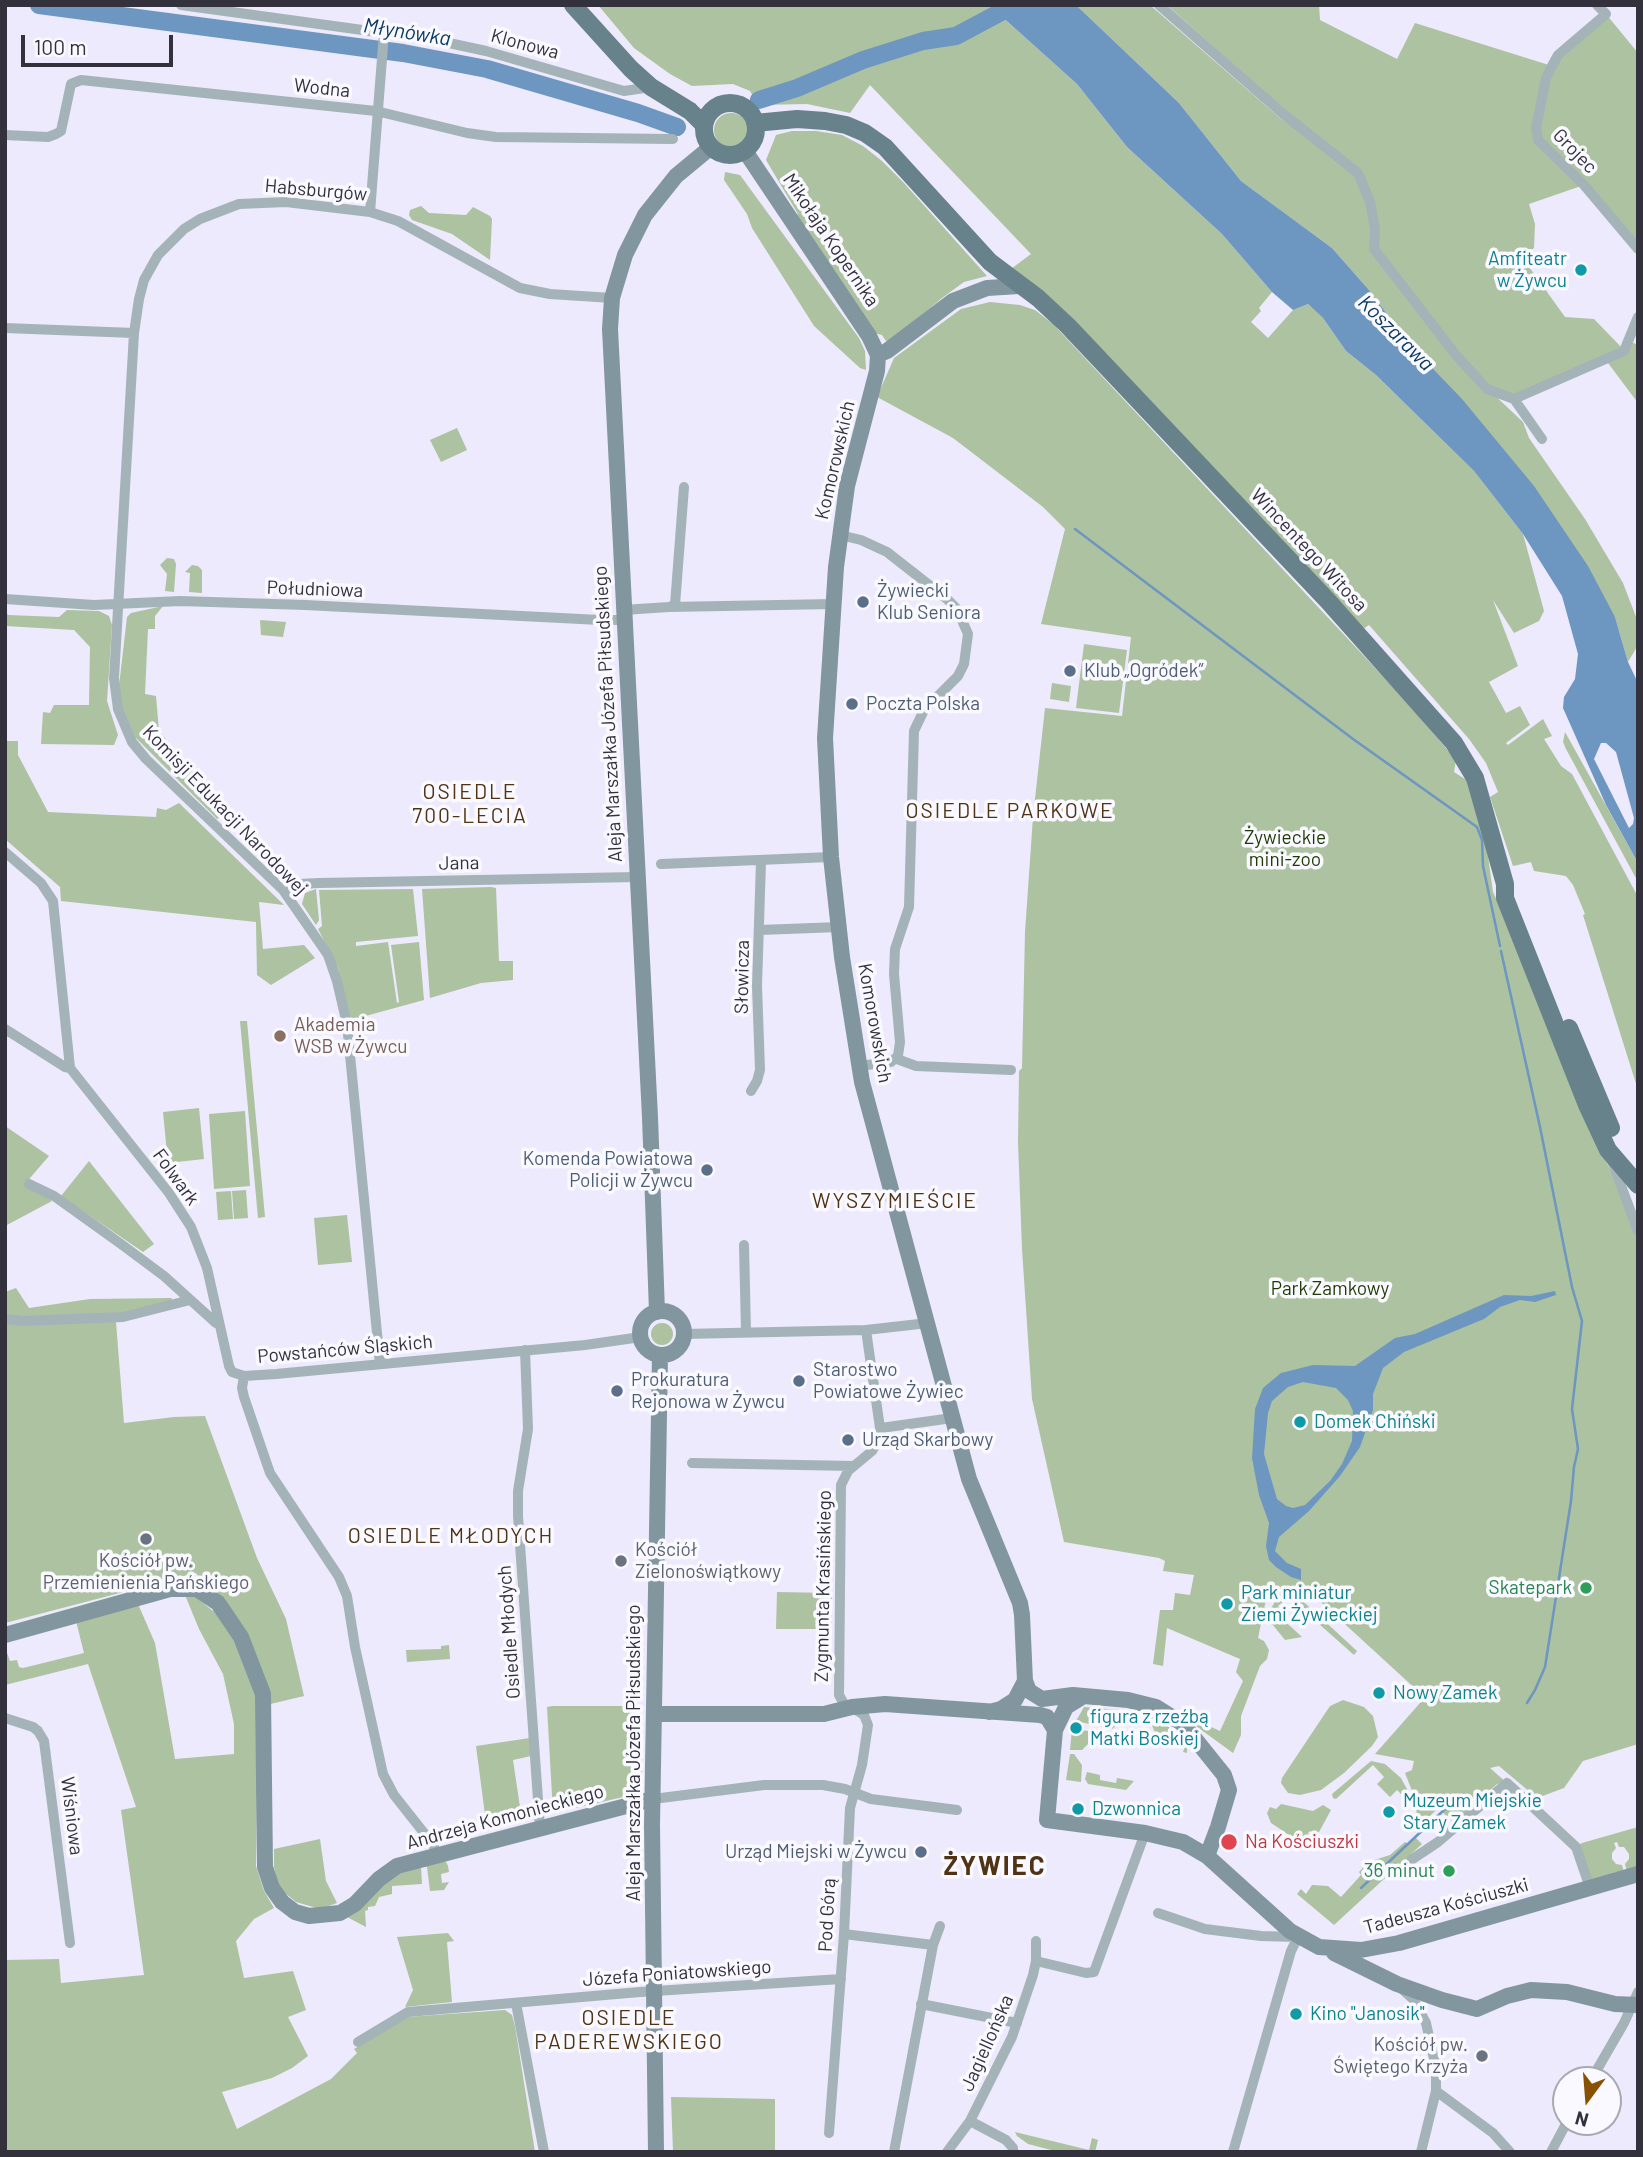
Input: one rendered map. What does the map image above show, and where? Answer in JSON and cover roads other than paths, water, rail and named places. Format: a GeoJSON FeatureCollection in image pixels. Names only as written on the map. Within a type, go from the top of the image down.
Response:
{"type":"FeatureCollection","features":[{"type":"Feature","properties":{"kind":"main road"},"geometry":{"type":"LineString","coordinates":[[573,5],[631,69],[651,87],[690,111],[704,125]]}},
{"type":"Feature","properties":{"kind":"main road"},"geometry":{"type":"LineString","coordinates":[[615,49],[696,101],[715,108]]}},
{"type":"Feature","properties":{"kind":"main road"},"geometry":{"type":"LineString","coordinates":[[722,104],[739,105],[746,109],[755,122],[755,138],[745,151],[731,156],[711,147],[704,133],[709,113],[722,104]]}},
{"type":"Feature","properties":{"kind":"main road","name":"Wincentego Witosa"},"geometry":{"type":"LineString","coordinates":[[755,122],[797,119],[846,125],[885,147],[990,262],[1038,298],[1077,336],[1328,601],[1454,743],[1475,778],[1505,884],[1504,898],[1587,1105],[1608,1150],[1638,1185]]}},
{"type":"Feature","properties":{"kind":"main road","name":"Wincentego Witosa"},"geometry":{"type":"LineString","coordinates":[[1505,884],[1515,897],[1607,1120],[1619,1145],[1638,1170]]}},
{"type":"Feature","properties":{"kind":"street","name":"Klonowa"},"geometry":{"type":"LineString","coordinates":[[181,5],[435,40],[486,51],[624,91],[651,87]]}},
{"type":"Feature","properties":{"kind":"street"},"geometry":{"type":"LineString","coordinates":[[272,5],[276,18]]}},
{"type":"Feature","properties":{"kind":"street"},"geometry":{"type":"LineString","coordinates":[[1160,5],[1282,113],[1358,173],[1370,202],[1375,229],[1374,249],[1456,355],[1487,389],[1514,399],[1542,439]]}},
{"type":"Feature","properties":{"kind":"street","name":"Grojec"},"geometry":{"type":"LineString","coordinates":[[1597,5],[1606,14],[1558,55],[1546,78],[1536,128],[1538,141],[1584,185],[1638,249]]}},
{"type":"Feature","properties":{"kind":"street"},"geometry":{"type":"LineString","coordinates":[[370,212],[384,33]]}},
{"type":"Feature","properties":{"kind":"street","name":"Wodna"},"geometry":{"type":"LineString","coordinates":[[5,135],[48,137],[61,131],[71,84],[81,80],[376,111],[496,138],[673,139]]}},
{"type":"Feature","properties":{"kind":"street","name":"Aleja Marszałka Józefa Piłsudskiego"},"geometry":{"type":"LineString","coordinates":[[657,1312],[610,342],[612,298],[625,255],[645,215],[676,176],[711,147]]}},
{"type":"Feature","properties":{"kind":"street","name":"Mikołaja Kopernika"},"geometry":{"type":"LineString","coordinates":[[745,151],[869,336],[878,355]]}},
{"type":"Feature","properties":{"kind":"street","name":"Habsburgów"},"geometry":{"type":"LineString","coordinates":[[120,604],[134,333],[139,299],[150,268],[173,240],[200,219],[239,204],[261,202],[298,203],[370,212],[398,221],[520,288],[551,294],[612,298]]}},
{"type":"Feature","properties":{"kind":"street"},"geometry":{"type":"LineString","coordinates":[[878,355],[962,296],[988,288],[1019,286]]}},
{"type":"Feature","properties":{"kind":"street"},"geometry":{"type":"LineString","coordinates":[[1514,399],[1625,351],[1638,317]]}},
{"type":"Feature","properties":{"kind":"street"},"geometry":{"type":"LineString","coordinates":[[5,328],[134,333]]}},
{"type":"Feature","properties":{"kind":"street","name":"Komorowskich"},"geometry":{"type":"LineString","coordinates":[[878,355],[877,371],[847,486],[833,604],[825,738],[831,857],[859,1066],[969,1479],[1020,1604],[1025,1681]]}},
{"type":"Feature","properties":{"kind":"street"},"geometry":{"type":"LineString","coordinates":[[669,607],[675,605],[677,596],[684,487]]}},
{"type":"Feature","properties":{"kind":"street"},"geometry":{"type":"LineString","coordinates":[[840,535],[862,540],[887,552],[957,609],[968,634],[965,662],[958,676],[924,710],[914,731],[909,907],[895,949],[894,974],[900,1042],[897,1059]]}},
{"type":"Feature","properties":{"kind":"street","name":"Południowa"},"geometry":{"type":"LineString","coordinates":[[5,599],[120,604],[180,601],[281,604],[600,621],[669,607],[833,604]]}},
{"type":"Feature","properties":{"kind":"street","name":"Komisji Edukacji Narodowej"},"geometry":{"type":"LineString","coordinates":[[120,604],[115,695],[123,726],[132,742],[146,759],[283,890],[328,955],[337,981],[347,1024],[380,1364]]}},
{"type":"Feature","properties":{"kind":"street"},"geometry":{"type":"LineString","coordinates":[[5,852],[41,883],[52,901],[70,1068]]}},
{"type":"Feature","properties":{"kind":"street"},"geometry":{"type":"LineString","coordinates":[[661,864],[831,857]]}},
{"type":"Feature","properties":{"kind":"street","name":"Słowicza"},"geometry":{"type":"LineString","coordinates":[[751,1091],[760,1070],[757,986],[761,861]]}},
{"type":"Feature","properties":{"kind":"street","name":"Jana"},"geometry":{"type":"LineString","coordinates":[[283,890],[299,884],[637,877]]}},
{"type":"Feature","properties":{"kind":"street"},"geometry":{"type":"LineString","coordinates":[[760,930],[839,928]]}},
{"type":"Feature","properties":{"kind":"street","name":"Folwark"},"geometry":{"type":"LineString","coordinates":[[5,1029],[65,1068],[70,1068],[169,1193],[191,1227],[206,1268],[229,1366],[232,1372],[244,1376]]}},
{"type":"Feature","properties":{"kind":"street"},"geometry":{"type":"LineString","coordinates":[[859,1066],[897,1059],[916,1066],[1011,1070]]}},
{"type":"Feature","properties":{"kind":"street"},"geometry":{"type":"LineString","coordinates":[[1608,1150],[1636,1220]]}},
{"type":"Feature","properties":{"kind":"street"},"geometry":{"type":"LineString","coordinates":[[29,1184],[69,1207],[164,1276],[219,1324]]}},
{"type":"Feature","properties":{"kind":"street"},"geometry":{"type":"LineString","coordinates":[[744,1245],[746,1332]]}},
{"type":"Feature","properties":{"kind":"street"},"geometry":{"type":"LineString","coordinates":[[5,1319],[22,1321],[123,1317],[190,1300]]}},
{"type":"Feature","properties":{"kind":"street"},"geometry":{"type":"LineString","coordinates":[[657,1312],[665,1312],[679,1319],[684,1334],[683,1341],[674,1352],[660,1355],[648,1349],[641,1337],[644,1321],[657,1312]]}},
{"type":"Feature","properties":{"kind":"street"},"geometry":{"type":"LineString","coordinates":[[684,1334],[866,1330],[928,1323]]}},
{"type":"Feature","properties":{"kind":"street"},"geometry":{"type":"LineString","coordinates":[[866,1330],[881,1428],[953,1418]]}},
{"type":"Feature","properties":{"kind":"street","name":"Powstańców Śląskich"},"geometry":{"type":"LineString","coordinates":[[438,1856],[432,1843],[394,1795],[383,1774],[347,1596],[339,1577],[270,1473],[244,1397],[244,1376],[641,1337]]}},
{"type":"Feature","properties":{"kind":"street","name":"Osiedle Młodych"},"geometry":{"type":"LineString","coordinates":[[525,1350],[528,1429],[518,1492],[518,1516],[540,1829]]}},
{"type":"Feature","properties":{"kind":"street","name":"Aleja Marszałka Józefa Piłsudskiego"},"geometry":{"type":"LineString","coordinates":[[656,2152],[653,1799],[660,1355]]}},
{"type":"Feature","properties":{"kind":"street","name":"Zygmunta Krasińskiego"},"geometry":{"type":"LineString","coordinates":[[850,1708],[839,1695],[840,1499],[843,1478],[872,1451],[881,1434],[881,1428]]}},
{"type":"Feature","properties":{"kind":"street","name":"Zygmunta Krasińskiego"},"geometry":{"type":"LineString","coordinates":[[692,1463],[854,1466]]}},
{"type":"Feature","properties":{"kind":"street","name":"Andrzeja Komonieckiego"},"geometry":{"type":"LineString","coordinates":[[5,1635],[170,1589],[197,1589],[218,1603],[241,1637],[263,1694],[265,1867],[272,1888],[282,1902],[295,1912],[309,1916],[340,1913],[355,1904],[379,1879],[397,1866],[653,1799],[788,1784],[835,1786],[867,1799],[957,1810]]}},
{"type":"Feature","properties":{"kind":"street"},"geometry":{"type":"LineString","coordinates":[[1025,1681],[1029,1691],[1042,1699],[1073,1695],[1108,1696],[1156,1707],[1183,1724],[1224,1775],[1228,1790],[1219,1827],[1207,1856]]}},
{"type":"Feature","properties":{"kind":"street"},"geometry":{"type":"LineString","coordinates":[[989,1712],[1001,1709],[1015,1700],[1025,1681]]}},
{"type":"Feature","properties":{"kind":"street"},"geometry":{"type":"LineString","coordinates":[[1055,1730],[1066,1707],[1082,1697]]}},
{"type":"Feature","properties":{"kind":"street"},"geometry":{"type":"LineString","coordinates":[[655,1714],[824,1714],[885,1704],[1040,1715],[1047,1717],[1055,1730]]}},
{"type":"Feature","properties":{"kind":"street","name":"Pod Górą"},"geometry":{"type":"LineString","coordinates":[[829,2133],[844,1934],[850,1808],[862,1765],[868,1725],[864,1715],[850,1708]]}},
{"type":"Feature","properties":{"kind":"street","name":"Wiśniowa"},"geometry":{"type":"LineString","coordinates":[[5,1718],[33,1727],[44,1741],[70,1942]]}},
{"type":"Feature","properties":{"kind":"street","name":"Tadeusza Kościuszki"},"geometry":{"type":"LineString","coordinates":[[1055,1730],[1047,1820],[1145,1833],[1182,1842],[1207,1856],[1298,1937],[1322,1948],[1361,1950],[1399,1943],[1638,1874]]}},
{"type":"Feature","properties":{"kind":"street"},"geometry":{"type":"LineString","coordinates":[[1411,1860],[1438,1842],[1507,1783],[1576,1847],[1590,1888]]}},
{"type":"Feature","properties":{"kind":"street"},"geometry":{"type":"LineString","coordinates":[[1036,1961],[1086,1973],[1094,1972],[1145,1833]]}},
{"type":"Feature","properties":{"kind":"street"},"geometry":{"type":"LineString","coordinates":[[1158,1913],[1205,1929],[1261,1936],[1298,1937],[1287,1962],[1233,2152]]}},
{"type":"Feature","properties":{"kind":"street"},"geometry":{"type":"LineString","coordinates":[[894,2152],[933,1945],[940,1926]]}},
{"type":"Feature","properties":{"kind":"street"},"geometry":{"type":"LineString","coordinates":[[844,1934],[933,1945]]}},
{"type":"Feature","properties":{"kind":"street","name":"Jagiellońska"},"geometry":{"type":"LineString","coordinates":[[947,2152],[970,2121],[1002,2060],[1030,1988],[1036,1961],[1036,1941]]}},
{"type":"Feature","properties":{"kind":"street"},"geometry":{"type":"LineString","coordinates":[[1399,1943],[1389,1950],[1383,1960],[1383,1966],[1394,1982],[1413,1999],[1426,2023],[1436,2068],[1436,2091],[1421,2152]]}},
{"type":"Feature","properties":{"kind":"street"},"geometry":{"type":"LineString","coordinates":[[1322,1948],[1394,1982],[1442,2000],[1480,2009],[1520,1992],[1546,1990],[1576,1993],[1615,2004],[1636,2001]]}},
{"type":"Feature","properties":{"kind":"street","name":"Józefa Poniatowskiego"},"geometry":{"type":"LineString","coordinates":[[358,2042],[408,2012],[653,1991],[841,1979]]}},
{"type":"Feature","properties":{"kind":"street"},"geometry":{"type":"LineString","coordinates":[[1426,2023],[1427,2011],[1431,2005],[1442,2000]]}},
{"type":"Feature","properties":{"kind":"street"},"geometry":{"type":"LineString","coordinates":[[1599,2066],[1636,2001]]}},
{"type":"Feature","properties":{"kind":"street"},"geometry":{"type":"LineString","coordinates":[[516,2003],[544,2152]]}},
{"type":"Feature","properties":{"kind":"street"},"geometry":{"type":"LineString","coordinates":[[921,2004],[1017,2023]]}},
{"type":"Feature","properties":{"kind":"street"},"geometry":{"type":"LineString","coordinates":[[1436,2091],[1493,2133],[1510,2152]]}},
{"type":"Feature","properties":{"kind":"street"},"geometry":{"type":"LineString","coordinates":[[970,2121],[1006,2140],[1013,2152]]}},
{"type":"Feature","properties":{"kind":"street"},"geometry":{"type":"LineString","coordinates":[[1551,2152],[1560,2136]]}},
{"type":"Feature","properties":{"kind":"water","name":"Koszarawa"},"geometry":{"type":"Polygon","coordinates":[[[989,5],[1076,5],[1179,103],[1241,181],[1332,248],[1369,290],[1411,346],[1462,399],[1534,486],[1588,566],[1615,617],[1628,662],[1638,683],[1638,863],[1606,805],[1563,708],[1564,697],[1575,679],[1578,654],[1562,596],[1523,534],[1474,471],[1376,375],[1346,351],[1323,318],[1308,304],[1293,310],[1272,292],[1222,234],[1127,147],[1077,84],[989,5]],[[1601,743],[1594,759],[1629,828],[1634,818],[1616,752],[1606,743],[1601,743]]]}},
{"type":"Feature","properties":{"kind":"water"},"geometry":{"type":"Polygon","coordinates":[[[1555,1291],[1556,1295],[1535,1302],[1520,1300],[1500,1307],[1484,1319],[1404,1352],[1383,1368],[1373,1394],[1373,1410],[1360,1447],[1340,1476],[1309,1511],[1279,1537],[1275,1551],[1287,1563],[1301,1569],[1301,1580],[1276,1567],[1269,1560],[1266,1546],[1269,1523],[1259,1495],[1252,1458],[1255,1409],[1263,1388],[1281,1373],[1313,1365],[1355,1366],[1395,1338],[1415,1334],[1504,1295],[1531,1296],[1555,1291]],[[1303,1382],[1288,1387],[1272,1401],[1268,1413],[1264,1454],[1277,1499],[1286,1506],[1293,1508],[1305,1505],[1330,1481],[1342,1464],[1352,1441],[1353,1411],[1348,1400],[1336,1388],[1303,1382]]]}},
{"type":"Feature","properties":{"kind":"waterway","name":"Młynówka"},"geometry":{"type":"LineString","coordinates":[[39,5],[403,53],[487,69],[677,127]]}},
{"type":"Feature","properties":{"kind":"waterway","name":"Młynówka"},"geometry":{"type":"LineString","coordinates":[[759,100],[797,88],[863,60],[923,41],[956,36],[1014,5]]}},
{"type":"Feature","properties":{"kind":"waterway"},"geometry":{"type":"LineString","coordinates":[[1075,529],[1353,739],[1477,827],[1482,840],[1483,866],[1500,946]]}},
{"type":"Feature","properties":{"kind":"waterway"},"geometry":{"type":"LineString","coordinates":[[1501,951],[1572,1287],[1582,1321],[1572,1409],[1578,1449],[1571,1501],[1545,1667],[1527,1703]]}},
{"type":"Feature","properties":{"kind":"waterway"},"geometry":{"type":"LineString","coordinates":[[1361,1888],[1460,1795]]}},
{"type":"Feature","properties":{"kind":"place","name":"Amfiteatr w Żywcu"},"geometry":{"type":"Point","coordinates":[1581,270]}},
{"type":"Feature","properties":{"kind":"place","name":"Żywiecki Klub Seniora"},"geometry":{"type":"Point","coordinates":[863,602]}},
{"type":"Feature","properties":{"kind":"place","name":"Klub „Ogródek”"},"geometry":{"type":"Point","coordinates":[1070,671]}},
{"type":"Feature","properties":{"kind":"place","name":"Poczta Polska"},"geometry":{"type":"Point","coordinates":[852,704]}},
{"type":"Feature","properties":{"kind":"place","name":"Akademia WSB w Żywcu"},"geometry":{"type":"Point","coordinates":[280,1036]}},
{"type":"Feature","properties":{"kind":"place","name":"Komenda Powiatowa Policji w Żywcu"},"geometry":{"type":"Point","coordinates":[707,1170]}},
{"type":"Feature","properties":{"kind":"place","name":"Starostwo Powiatowe Żywiec"},"geometry":{"type":"Point","coordinates":[799,1381]}},
{"type":"Feature","properties":{"kind":"place","name":"Prokuratura Rejonowa w Żywcu"},"geometry":{"type":"Point","coordinates":[617,1391]}},
{"type":"Feature","properties":{"kind":"place","name":"Domek Chiński"},"geometry":{"type":"Point","coordinates":[1300,1422]}},
{"type":"Feature","properties":{"kind":"place","name":"Urząd Skarbowy"},"geometry":{"type":"Point","coordinates":[848,1440]}},
{"type":"Feature","properties":{"kind":"place","name":"Kościół pw. Przemienienia Pańskiego"},"geometry":{"type":"Point","coordinates":[146,1539]}},
{"type":"Feature","properties":{"kind":"place","name":"Kościół Zielonoświątkowy"},"geometry":{"type":"Point","coordinates":[621,1561]}},
{"type":"Feature","properties":{"kind":"place","name":"Skatepark"},"geometry":{"type":"Point","coordinates":[1586,1588]}},
{"type":"Feature","properties":{"kind":"place","name":"Park miniatur Ziemi Żywieckiej"},"geometry":{"type":"Point","coordinates":[1227,1604]}},
{"type":"Feature","properties":{"kind":"place","name":"Nowy Zamek"},"geometry":{"type":"Point","coordinates":[1379,1693]}},
{"type":"Feature","properties":{"kind":"place","name":"figura z rzeźbą Matki Boskiej"},"geometry":{"type":"Point","coordinates":[1076,1728]}},
{"type":"Feature","properties":{"kind":"place","name":"Dzwonnica"},"geometry":{"type":"Point","coordinates":[1078,1809]}},
{"type":"Feature","properties":{"kind":"place","name":"Muzeum Miejskie Stary Zamek"},"geometry":{"type":"Point","coordinates":[1389,1812]}},
{"type":"Feature","properties":{"kind":"place","name":"Na Kościuszki"},"geometry":{"type":"Point","coordinates":[1229,1842]}},
{"type":"Feature","properties":{"kind":"place","name":"Urząd Miejski w Żywcu"},"geometry":{"type":"Point","coordinates":[921,1852]}},
{"type":"Feature","properties":{"kind":"place","name":"36 minut"},"geometry":{"type":"Point","coordinates":[1449,1871]}},
{"type":"Feature","properties":{"kind":"place","name":"Kino \"Janosik\""},"geometry":{"type":"Point","coordinates":[1296,2014]}},
{"type":"Feature","properties":{"kind":"place","name":"Kościół pw. Świętego Krzyża"},"geometry":{"type":"Point","coordinates":[1482,2056]}},
{"type":"Feature","properties":{"kind":"district","name":"OSIEDLE 700-LECIA"},"geometry":{"type":"Point","coordinates":[470,804]}},
{"type":"Feature","properties":{"kind":"district","name":"OSIEDLE PARKOWE"},"geometry":{"type":"Point","coordinates":[1010,811]}},
{"type":"Feature","properties":{"kind":"district","name":"WYSZYMIEŚCIE"},"geometry":{"type":"Point","coordinates":[895,1201]}},
{"type":"Feature","properties":{"kind":"district","name":"OSIEDLE MŁODYCH"},"geometry":{"type":"Point","coordinates":[451,1536]}},
{"type":"Feature","properties":{"kind":"district","name":"ŻYWIEC"},"geometry":{"type":"Point","coordinates":[995,1866]}},
{"type":"Feature","properties":{"kind":"district","name":"OSIEDLE PADEREWSKIEGO"},"geometry":{"type":"Point","coordinates":[629,2030]}},
{"type":"Feature","properties":{"kind":"park label","name":"Żywieckie mini-zoo"},"geometry":{"type":"Point","coordinates":[1285,849]}},
{"type":"Feature","properties":{"kind":"park label","name":"Park Zamkowy"},"geometry":{"type":"Point","coordinates":[1330,1289]}}]}
